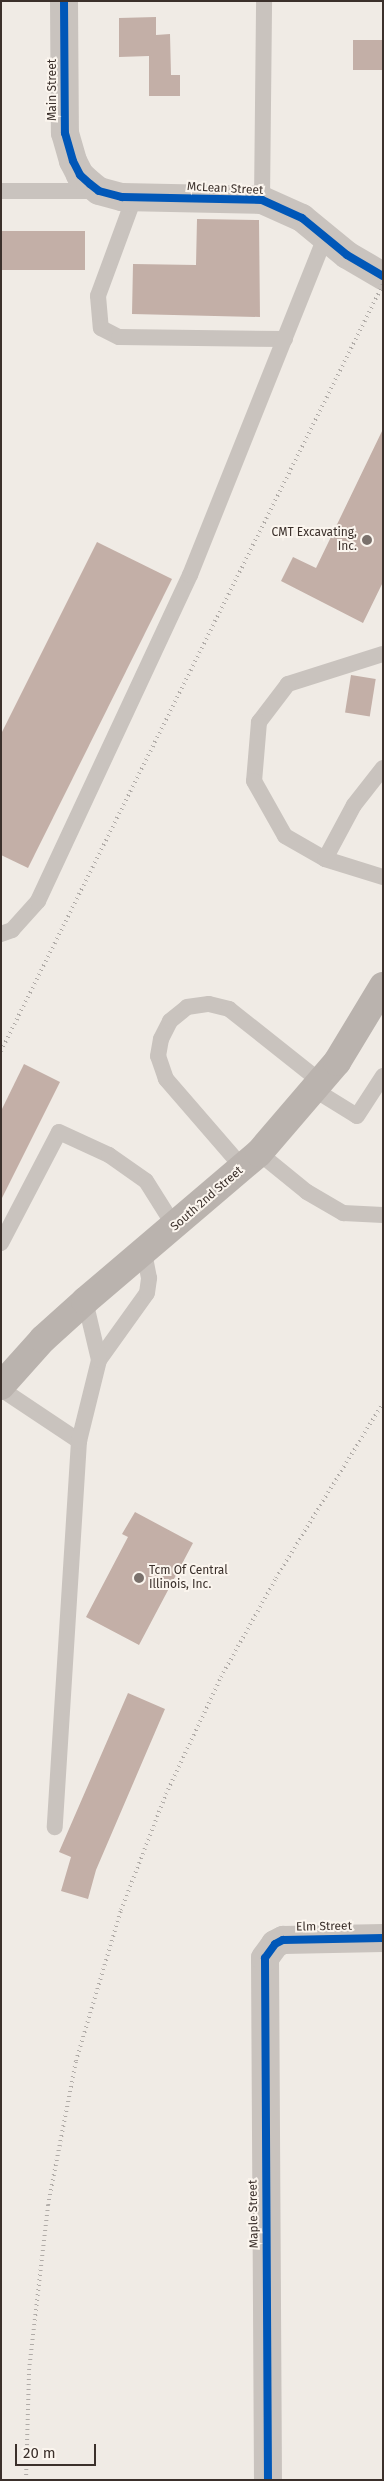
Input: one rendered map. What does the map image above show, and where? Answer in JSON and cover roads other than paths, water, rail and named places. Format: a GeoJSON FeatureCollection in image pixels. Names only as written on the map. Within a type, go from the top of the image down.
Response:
{"type":"FeatureCollection","features":[{"type":"Feature","properties":{"kind":"main road","name":"South 2nd Street"},"geometry":{"type":"LineString","coordinates":[[1,1388],[43,1340],[251,1161],[337,1062],[383,986]]}},
{"type":"Feature","properties":{"kind":"street","name":"Main Street"},"geometry":{"type":"LineString","coordinates":[[64,1],[65,134],[90,183]]}},
{"type":"Feature","properties":{"kind":"street","name":"McLean Street"},"geometry":{"type":"LineString","coordinates":[[90,183],[134,198],[262,200],[302,218],[364,266],[383,276]]}},
{"type":"Feature","properties":{"kind":"street","name":"Elm Street"},"geometry":{"type":"LineString","coordinates":[[269,1950],[283,1940],[296,1938],[383,1938]]}},
{"type":"Feature","properties":{"kind":"street","name":"Maple Street"},"geometry":{"type":"LineString","coordinates":[[268,2480],[263,1969],[269,1950]]}},
{"type":"Feature","properties":{"kind":"lane"},"geometry":{"type":"LineString","coordinates":[[262,200],[264,1]]}},
{"type":"Feature","properties":{"kind":"lane","name":"McLean Street"},"geometry":{"type":"LineString","coordinates":[[1,191],[90,183]]}},
{"type":"Feature","properties":{"kind":"lane"},"geometry":{"type":"LineString","coordinates":[[134,198],[98,296],[101,328],[119,337],[285,339]]}},
{"type":"Feature","properties":{"kind":"lane"},"geometry":{"type":"LineString","coordinates":[[1,934],[12,930],[38,901],[190,574],[325,237]]}},
{"type":"Feature","properties":{"kind":"lane"},"geometry":{"type":"LineString","coordinates":[[383,654],[288,684],[259,722],[254,781],[285,836],[325,859],[383,877]]}},
{"type":"Feature","properties":{"kind":"lane"},"geometry":{"type":"LineString","coordinates":[[325,859],[354,805],[383,768]]}},
{"type":"Feature","properties":{"kind":"lane"},"geometry":{"type":"LineString","coordinates":[[383,1076],[357,1116],[318,1086],[229,1009],[209,1004],[187,1008],[170,1020],[161,1039],[158,1056],[166,1079],[251,1161],[343,1213],[383,1216]]}},
{"type":"Feature","properties":{"kind":"lane"},"geometry":{"type":"LineString","coordinates":[[1,1243],[59,1132],[109,1155],[146,1181],[175,1227]]}},
{"type":"Feature","properties":{"kind":"lane"},"geometry":{"type":"LineString","coordinates":[[54,1827],[79,1441],[99,1360],[147,1293],[149,1278],[144,1253]]}},
{"type":"Feature","properties":{"kind":"lane"},"geometry":{"type":"LineString","coordinates":[[85,1302],[99,1360]]}},
{"type":"Feature","properties":{"kind":"lane"},"geometry":{"type":"LineString","coordinates":[[1,1388],[79,1441]]}},
{"type":"Feature","properties":{"kind":"railway"},"geometry":{"type":"LineString","coordinates":[[1,1051],[383,284]]}},
{"type":"Feature","properties":{"kind":"railway"},"geometry":{"type":"LineString","coordinates":[[26,2480],[29,2370],[48,2205],[76,2061],[121,1910],[166,1794],[221,1677],[276,1578],[383,1403]]}},
{"type":"Feature","properties":{"kind":"place","name":"CMT Excavating, Inc."},"geometry":{"type":"Point","coordinates":[367,540]}},
{"type":"Feature","properties":{"kind":"place","name":"Tcm Of Central Illinois, Inc."},"geometry":{"type":"Point","coordinates":[139,1578]}}]}
